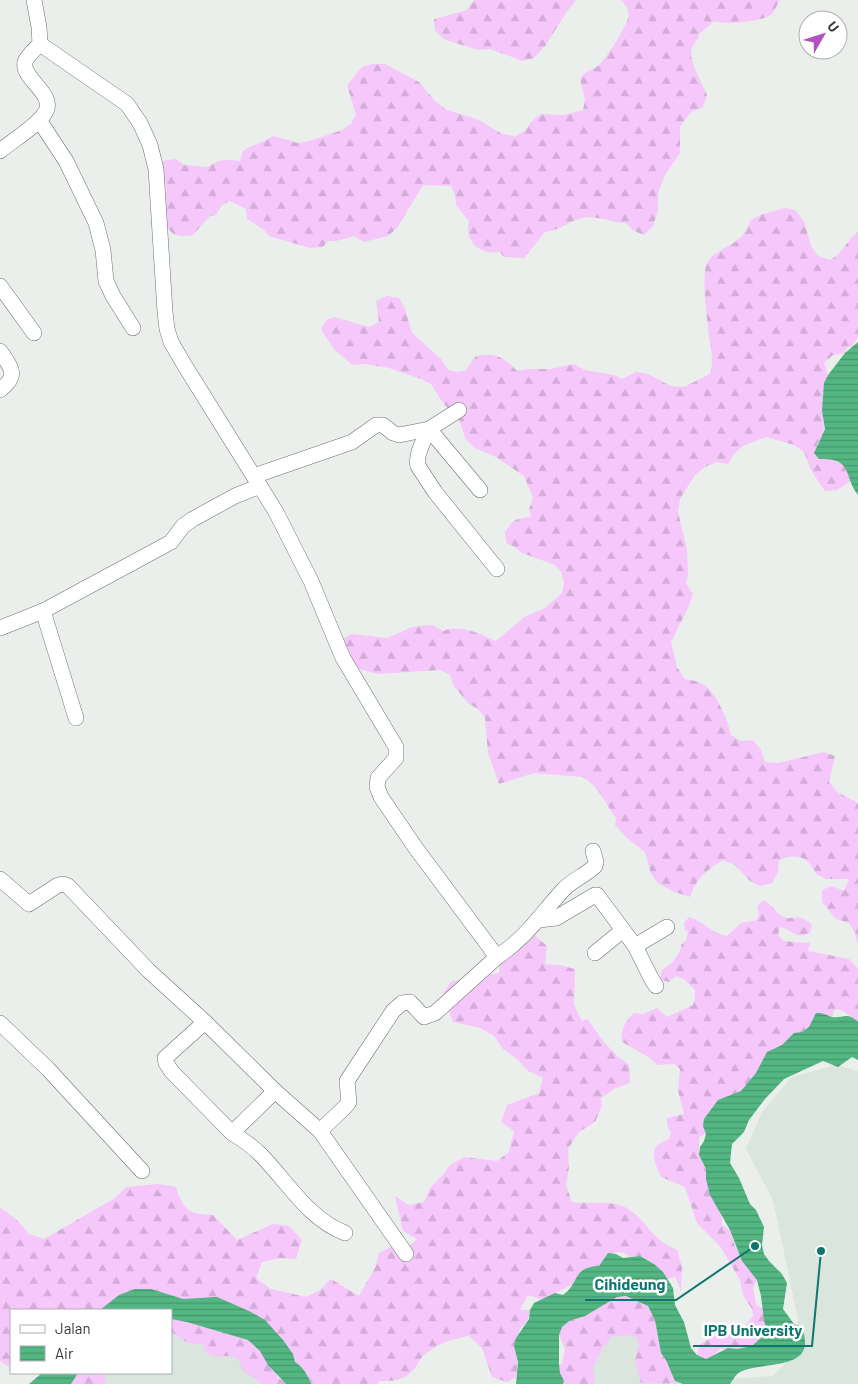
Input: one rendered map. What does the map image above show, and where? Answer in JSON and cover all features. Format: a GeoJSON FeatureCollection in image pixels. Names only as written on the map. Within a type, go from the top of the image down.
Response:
{"type":"FeatureCollection","features":[{"type":"Feature","properties":{"kind":"street"},"geometry":{"type":"LineString","coordinates":[[0,151],[39,120],[46,112],[48,105],[45,96],[25,70],[24,64],[40,44],[34,0]]}},
{"type":"Feature","properties":{"kind":"street"},"geometry":{"type":"LineString","coordinates":[[40,44],[127,104],[140,123],[150,145],[156,169],[165,312],[171,342],[276,512],[311,582],[343,658],[396,747],[396,758],[378,778],[377,787],[381,797],[415,847],[497,957]]}},
{"type":"Feature","properties":{"kind":"street"},"geometry":{"type":"LineString","coordinates":[[39,120],[66,161],[96,223],[103,250],[106,281],[133,328]]}},
{"type":"Feature","properties":{"kind":"street"},"geometry":{"type":"LineString","coordinates":[[0,286],[34,333]]}},
{"type":"Feature","properties":{"kind":"street"},"geometry":{"type":"LineString","coordinates":[[0,351],[10,367],[12,376],[10,382],[0,390]]}},
{"type":"Feature","properties":{"kind":"street"},"geometry":{"type":"LineString","coordinates":[[0,628],[44,611],[170,542],[183,526],[257,481],[352,442],[376,425],[383,426],[399,435],[429,429],[459,410]]}},
{"type":"Feature","properties":{"kind":"street"},"geometry":{"type":"LineString","coordinates":[[429,429],[480,490]]}},
{"type":"Feature","properties":{"kind":"street"},"geometry":{"type":"LineString","coordinates":[[429,429],[417,462],[418,466],[435,492],[496,569]]}},
{"type":"Feature","properties":{"kind":"street"},"geometry":{"type":"LineString","coordinates":[[44,611],[76,718]]}},
{"type":"Feature","properties":{"kind":"street"},"geometry":{"type":"LineString","coordinates":[[320,1131],[346,1108],[349,1102],[348,1081],[393,1011],[402,1003],[410,1002],[424,1017],[435,1012],[519,940],[539,920],[565,888],[595,866],[596,862],[593,851]]}},
{"type":"Feature","properties":{"kind":"street"},"geometry":{"type":"LineString","coordinates":[[0,879],[24,902],[29,904],[58,885],[68,886],[149,971],[205,1022],[275,1091],[320,1131],[406,1254]]}},
{"type":"Feature","properties":{"kind":"street"},"geometry":{"type":"LineString","coordinates":[[539,920],[556,918],[595,895],[597,896],[636,946],[656,986]]}},
{"type":"Feature","properties":{"kind":"street"},"geometry":{"type":"LineString","coordinates":[[636,946],[667,927]]}},
{"type":"Feature","properties":{"kind":"street"},"geometry":{"type":"LineString","coordinates":[[595,953],[623,930]]}},
{"type":"Feature","properties":{"kind":"street"},"geometry":{"type":"LineString","coordinates":[[205,1022],[165,1058],[166,1064],[232,1133],[249,1144],[261,1155],[299,1200],[336,1229],[345,1233]]}},
{"type":"Feature","properties":{"kind":"street"},"geometry":{"type":"LineString","coordinates":[[0,1024],[48,1070],[142,1170]]}},
{"type":"Feature","properties":{"kind":"street"},"geometry":{"type":"LineString","coordinates":[[232,1133],[275,1091]]}},
{"type":"Feature","properties":{"kind":"shaded area"},"geometry":{"type":"Polygon","coordinates":[[[836,1065],[858,1071],[858,1384],[564,1384],[562,1370],[569,1335],[630,1304],[672,1383],[773,1376],[792,1356],[798,1319],[773,1200],[746,1149],[762,1112],[792,1077],[836,1065]]]}},
{"type":"Feature","properties":{"kind":"shaded area"},"geometry":{"type":"Polygon","coordinates":[[[198,1329],[273,1384],[59,1384],[67,1374],[172,1374],[172,1331],[198,1329]]]}},
{"type":"Feature","properties":{"kind":"green space"},"geometry":{"type":"Polygon","coordinates":[[[474,0],[576,0],[545,46],[534,58],[523,61],[490,49],[478,50],[443,39],[435,30],[434,19],[467,10],[474,0]]]}},
{"type":"Feature","properties":{"kind":"green space"},"geometry":{"type":"Polygon","coordinates":[[[621,0],[780,0],[772,14],[767,17],[744,22],[726,23],[714,21],[699,34],[691,53],[696,72],[707,95],[703,107],[691,112],[680,127],[680,153],[665,175],[658,193],[658,211],[653,226],[644,235],[634,231],[626,223],[588,217],[545,232],[524,258],[504,257],[500,252],[480,249],[471,241],[468,228],[469,221],[456,205],[455,195],[451,186],[423,185],[397,228],[388,236],[364,242],[354,236],[336,241],[328,241],[323,247],[310,248],[269,236],[264,230],[247,219],[246,209],[230,201],[222,205],[216,215],[210,216],[193,235],[176,235],[164,223],[167,189],[156,169],[163,164],[163,161],[175,159],[185,165],[208,167],[223,160],[240,161],[243,151],[273,136],[298,143],[342,130],[351,124],[356,115],[347,85],[362,67],[373,64],[385,64],[419,82],[435,101],[445,109],[479,120],[502,134],[515,136],[525,131],[532,121],[541,114],[564,115],[583,110],[585,100],[580,79],[602,62],[624,28],[628,18],[628,10],[621,0]]]}},
{"type":"Feature","properties":{"kind":"green space"},"geometry":{"type":"Polygon","coordinates":[[[784,208],[795,210],[804,221],[811,246],[818,256],[830,260],[839,254],[858,232],[858,337],[852,347],[848,346],[845,353],[833,355],[824,363],[828,375],[824,392],[824,428],[817,444],[820,459],[834,461],[853,468],[851,481],[837,490],[825,491],[812,472],[804,452],[794,445],[766,437],[743,446],[734,454],[728,464],[717,462],[705,467],[694,476],[680,499],[678,512],[687,550],[688,575],[686,583],[693,594],[671,642],[677,667],[685,679],[702,684],[711,691],[728,723],[731,735],[741,741],[753,740],[761,750],[765,762],[778,763],[824,752],[835,756],[829,782],[837,792],[858,803],[858,945],[855,933],[849,923],[836,919],[822,902],[822,890],[832,886],[844,891],[849,879],[826,879],[816,874],[805,860],[791,857],[779,860],[778,872],[772,883],[760,886],[750,881],[735,865],[723,860],[703,875],[690,897],[672,891],[658,883],[651,874],[645,852],[627,838],[615,825],[616,818],[588,780],[582,777],[534,773],[499,784],[488,753],[485,718],[478,709],[468,703],[454,686],[450,675],[440,670],[378,674],[354,668],[342,639],[352,634],[388,638],[409,628],[432,625],[443,631],[464,629],[496,641],[524,617],[545,608],[562,593],[564,583],[561,572],[555,565],[522,553],[507,544],[505,533],[510,525],[515,520],[531,517],[529,509],[533,498],[524,476],[496,457],[475,448],[466,440],[459,420],[443,403],[431,384],[389,368],[365,364],[352,365],[333,348],[321,329],[327,320],[334,317],[369,327],[379,322],[376,301],[387,296],[399,298],[405,309],[412,333],[441,359],[448,370],[465,371],[476,356],[494,355],[508,362],[517,371],[551,369],[574,364],[585,370],[614,375],[622,379],[636,372],[648,374],[671,386],[684,387],[710,374],[712,364],[705,291],[705,273],[709,260],[741,237],[747,230],[750,221],[760,215],[784,208]]]}},
{"type":"Feature","properties":{"kind":"green space"},"geometry":{"type":"Polygon","coordinates":[[[763,900],[782,916],[786,918],[802,918],[812,925],[810,933],[804,935],[797,935],[780,927],[778,935],[784,941],[810,943],[808,951],[849,959],[858,968],[858,1022],[843,1011],[835,1009],[832,1017],[699,1138],[699,1155],[706,1169],[706,1179],[721,1207],[722,1225],[730,1230],[735,1246],[757,1280],[753,1288],[756,1305],[764,1309],[776,1325],[752,1346],[737,1349],[720,1349],[713,1356],[706,1359],[697,1355],[700,1344],[721,1332],[738,1335],[753,1316],[752,1309],[743,1295],[740,1280],[720,1246],[697,1223],[685,1187],[661,1177],[656,1166],[655,1150],[661,1142],[668,1140],[671,1133],[667,1125],[667,1118],[684,1114],[678,1091],[680,1069],[674,1064],[657,1065],[650,1058],[622,1042],[622,1034],[626,1022],[634,1013],[643,1014],[657,1008],[667,1017],[693,1005],[695,990],[684,979],[676,976],[669,982],[661,980],[661,971],[673,962],[681,949],[681,945],[686,940],[688,932],[685,930],[684,923],[689,917],[717,933],[727,936],[741,923],[757,920],[759,913],[757,906],[763,900]]]}},
{"type":"Feature","properties":{"kind":"green space"},"geometry":{"type":"Polygon","coordinates":[[[533,934],[547,946],[545,964],[575,969],[574,1005],[582,1021],[588,1019],[606,1044],[629,1065],[630,1083],[614,1089],[601,1098],[602,1106],[595,1122],[579,1132],[568,1149],[569,1168],[566,1185],[572,1202],[613,1204],[625,1207],[641,1220],[655,1236],[677,1250],[682,1267],[681,1291],[675,1277],[668,1279],[654,1264],[640,1256],[631,1257],[622,1252],[608,1253],[599,1266],[590,1267],[583,1271],[573,1284],[542,1300],[528,1295],[520,1310],[530,1310],[528,1319],[517,1338],[516,1377],[507,1382],[492,1377],[482,1348],[469,1336],[438,1345],[422,1357],[409,1374],[398,1380],[380,1381],[378,1384],[306,1384],[219,1306],[136,1309],[10,1309],[10,1367],[0,1361],[0,1207],[18,1221],[29,1234],[44,1239],[115,1198],[126,1187],[158,1184],[176,1187],[188,1210],[198,1214],[213,1215],[237,1240],[273,1224],[289,1226],[302,1240],[296,1259],[280,1258],[262,1262],[256,1278],[271,1289],[306,1297],[320,1290],[331,1279],[359,1296],[375,1268],[379,1253],[393,1246],[406,1249],[417,1239],[403,1231],[395,1196],[409,1205],[424,1202],[430,1188],[450,1165],[464,1157],[497,1161],[509,1152],[514,1131],[501,1122],[507,1105],[539,1093],[543,1078],[528,1071],[517,1059],[503,1049],[494,1036],[480,1028],[453,1022],[443,993],[452,981],[499,973],[503,944],[533,934]]]}},
{"type":"Feature","properties":{"kind":"green space"},"geometry":{"type":"Polygon","coordinates":[[[609,1296],[646,1297],[700,1384],[641,1383],[635,1360],[639,1345],[637,1338],[629,1335],[612,1336],[601,1351],[593,1368],[595,1384],[561,1384],[555,1371],[559,1364],[562,1364],[565,1349],[555,1326],[609,1296]]]}},
{"type":"Feature","properties":{"kind":"green space"},"geometry":{"type":"Polygon","coordinates":[[[172,1315],[258,1340],[278,1378],[288,1384],[260,1384],[244,1371],[237,1359],[231,1356],[214,1356],[204,1351],[203,1343],[194,1344],[182,1340],[172,1333],[172,1315]]]}},
{"type":"Feature","properties":{"kind":"green space"},"geometry":{"type":"Polygon","coordinates":[[[106,1374],[104,1378],[106,1384],[61,1384],[77,1375],[106,1374]]]}},
{"type":"Feature","properties":{"kind":"water"},"geometry":{"type":"Polygon","coordinates":[[[858,342],[858,495],[843,465],[830,459],[819,459],[814,453],[825,429],[822,411],[824,383],[845,353],[858,342]]]}},
{"type":"Feature","properties":{"kind":"water"},"geometry":{"type":"Polygon","coordinates":[[[816,1013],[832,1017],[848,1016],[858,1022],[858,1060],[852,1057],[838,1067],[823,1061],[784,1079],[765,1099],[749,1120],[744,1132],[732,1144],[730,1163],[739,1178],[750,1204],[756,1210],[764,1227],[762,1245],[764,1254],[782,1274],[787,1283],[783,1309],[794,1324],[802,1327],[805,1340],[803,1351],[798,1357],[790,1361],[740,1372],[730,1384],[683,1384],[675,1381],[661,1353],[655,1320],[648,1306],[626,1296],[617,1297],[585,1316],[569,1321],[562,1327],[559,1335],[559,1364],[560,1373],[564,1381],[563,1384],[516,1384],[518,1362],[514,1346],[516,1338],[529,1319],[530,1310],[534,1303],[555,1293],[563,1295],[572,1286],[580,1272],[590,1267],[599,1266],[608,1253],[616,1254],[623,1258],[640,1256],[663,1272],[673,1288],[675,1305],[684,1322],[691,1348],[697,1355],[706,1359],[728,1348],[737,1349],[752,1346],[764,1335],[766,1328],[757,1280],[742,1261],[730,1230],[710,1195],[706,1179],[706,1169],[699,1155],[700,1147],[706,1134],[703,1126],[704,1119],[718,1100],[741,1091],[756,1073],[767,1052],[782,1045],[794,1033],[802,1032],[809,1027],[816,1013]]]}},
{"type":"Feature","properties":{"kind":"water"},"geometry":{"type":"Polygon","coordinates":[[[135,1289],[151,1289],[183,1299],[217,1297],[249,1311],[265,1320],[283,1340],[293,1354],[295,1362],[305,1372],[311,1384],[286,1384],[268,1365],[260,1351],[248,1340],[172,1319],[172,1309],[101,1309],[119,1295],[135,1289]]]}},
{"type":"Feature","properties":{"kind":"water"},"geometry":{"type":"Polygon","coordinates":[[[41,1374],[77,1374],[71,1384],[29,1384],[41,1374]]]}},
{"type":"Feature","properties":{"kind":"place","name":"Cihideung"},"geometry":{"type":"Point","coordinates":[755,1246]}},
{"type":"Feature","properties":{"kind":"place","name":"IPB University"},"geometry":{"type":"Point","coordinates":[821,1251]}}]}
